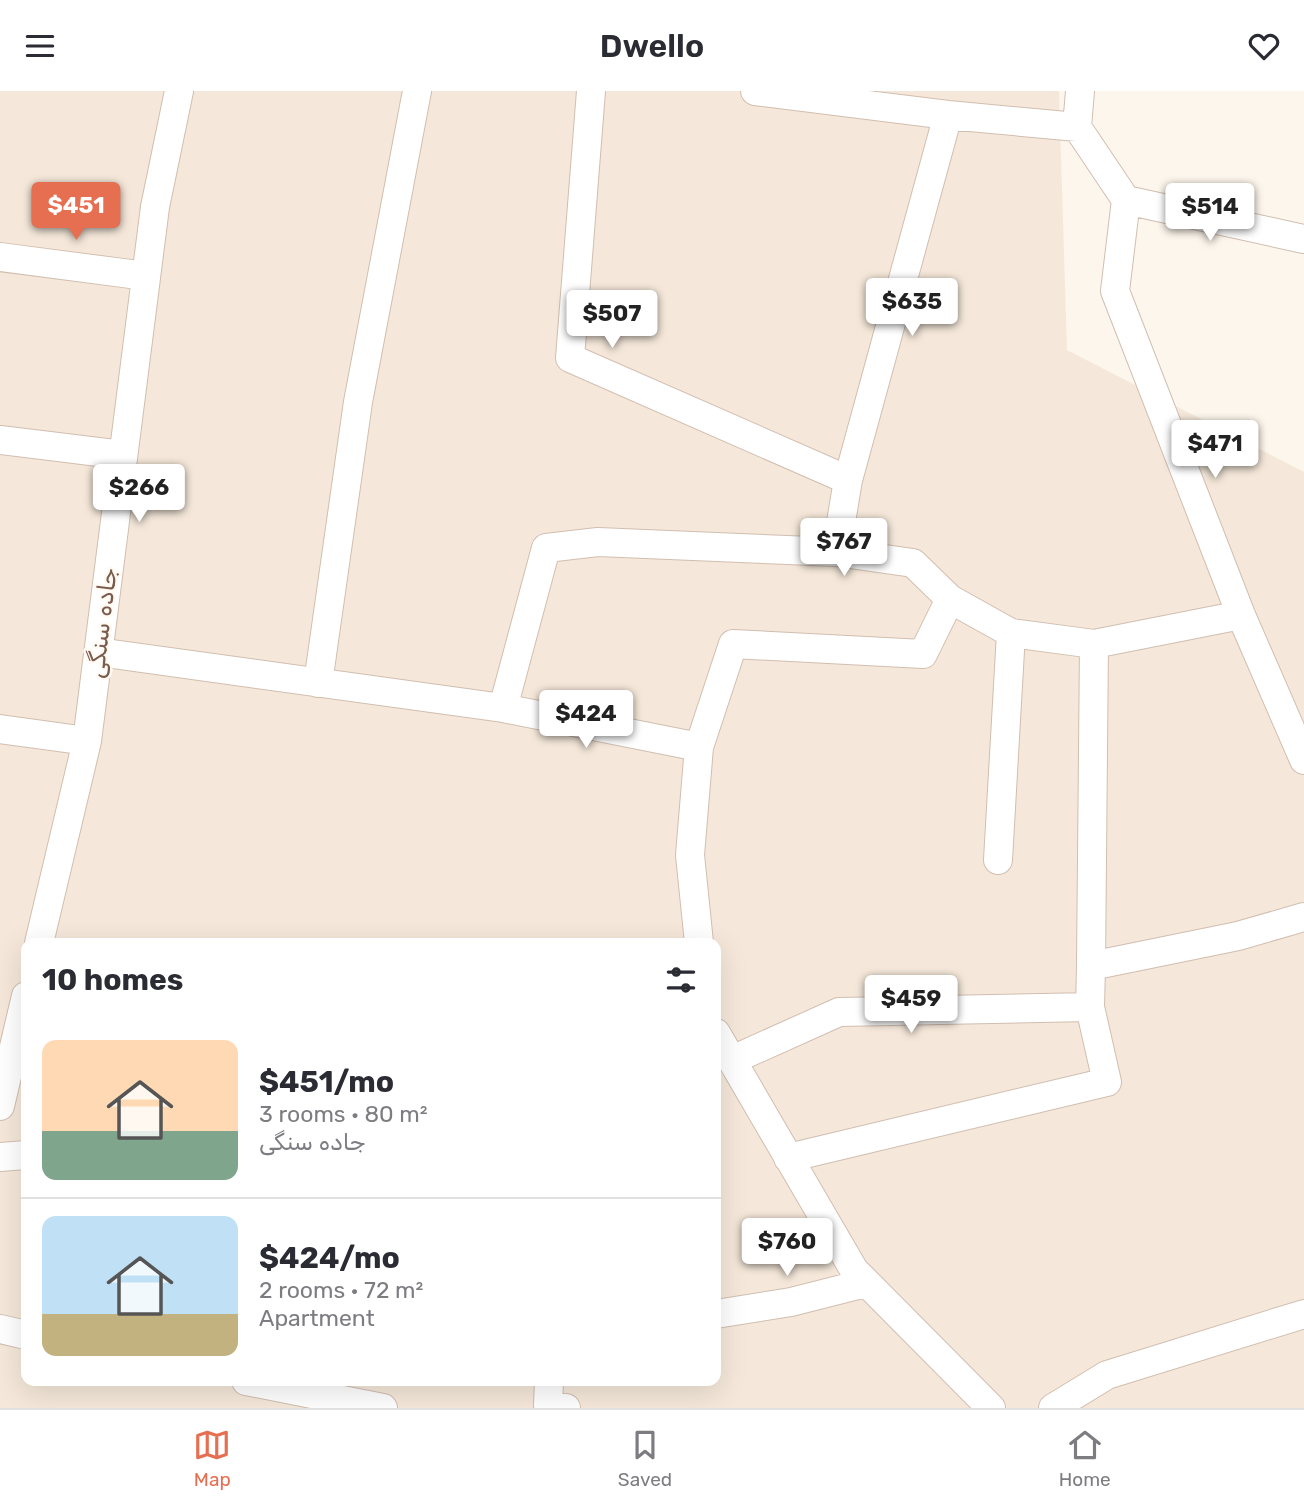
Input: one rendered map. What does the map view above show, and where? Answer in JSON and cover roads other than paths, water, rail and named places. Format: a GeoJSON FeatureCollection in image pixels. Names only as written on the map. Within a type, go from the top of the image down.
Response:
{"type":"FeatureCollection","features":[{"type":"Feature","properties":{"kind":"street","name":"جاده سنگی"},"geometry":{"type":"LineString","coordinates":[[40,938],[87,741],[155,207],[178,91]]}},
{"type":"Feature","properties":{"kind":"street"},"geometry":{"type":"LineString","coordinates":[[318,683],[358,402],[417,91]]}},
{"type":"Feature","properties":{"kind":"street"},"geometry":{"type":"LineString","coordinates":[[592,91],[570,358],[848,480]]}},
{"type":"Feature","properties":{"kind":"street"},"geometry":{"type":"LineString","coordinates":[[755,91],[1077,127]]}},
{"type":"Feature","properties":{"kind":"street"},"geometry":{"type":"LineString","coordinates":[[1080,91],[1077,127],[1126,200],[1115,291],[1241,615],[1302,750]]}},
{"type":"Feature","properties":{"kind":"street"},"geometry":{"type":"LineString","coordinates":[[836,552],[848,480],[948,114]]}},
{"type":"Feature","properties":{"kind":"street"},"geometry":{"type":"LineString","coordinates":[[1126,200],[1304,239]]}},
{"type":"Feature","properties":{"kind":"street"},"geometry":{"type":"LineString","coordinates":[[0,257],[146,276]]}},
{"type":"Feature","properties":{"kind":"street"},"geometry":{"type":"LineString","coordinates":[[0,440],[123,455]]}},
{"type":"Feature","properties":{"kind":"street"},"geometry":{"type":"LineString","coordinates":[[503,708],[546,548],[598,542],[836,552],[913,563],[950,599],[1011,633],[1094,644],[1241,615]]}},
{"type":"Feature","properties":{"kind":"street"},"geometry":{"type":"LineString","coordinates":[[698,938],[690,855],[699,747],[733,644],[923,654],[950,599]]}},
{"type":"Feature","properties":{"kind":"street"},"geometry":{"type":"LineString","coordinates":[[998,860],[1011,633]]}},
{"type":"Feature","properties":{"kind":"street"},"geometry":{"type":"LineString","coordinates":[[788,1158],[1107,1082],[1090,1007],[1094,644]]}},
{"type":"Feature","properties":{"kind":"street"},"geometry":{"type":"LineString","coordinates":[[98,652],[503,708],[699,747]]}},
{"type":"Feature","properties":{"kind":"street"},"geometry":{"type":"LineString","coordinates":[[0,729],[87,741]]}},
{"type":"Feature","properties":{"kind":"street"},"geometry":{"type":"LineString","coordinates":[[1091,966],[1238,936],[1304,917]]}},
{"type":"Feature","properties":{"kind":"street"},"geometry":{"type":"LineString","coordinates":[[732,1060],[839,1012],[1090,1007]]}},
{"type":"Feature","properties":{"kind":"street"},"geometry":{"type":"LineString","coordinates":[[0,1106],[21,1017]]}},
{"type":"Feature","properties":{"kind":"street"},"geometry":{"type":"LineString","coordinates":[[721,1041],[854,1270],[991,1408]]}},
{"type":"Feature","properties":{"kind":"street"},"geometry":{"type":"LineString","coordinates":[[0,1157],[21,1155]]}},
{"type":"Feature","properties":{"kind":"street"},"geometry":{"type":"LineString","coordinates":[[721,1313],[791,1302],[866,1283]]}},
{"type":"Feature","properties":{"kind":"street"},"geometry":{"type":"LineString","coordinates":[[1053,1408],[1107,1375],[1304,1314]]}},
{"type":"Feature","properties":{"kind":"street"},"geometry":{"type":"LineString","coordinates":[[0,1329],[21,1334]]}},
{"type":"Feature","properties":{"kind":"street"},"geometry":{"type":"LineString","coordinates":[[272,1386],[383,1408]]}},
{"type":"Feature","properties":{"kind":"street"},"geometry":{"type":"LineString","coordinates":[[549,1386],[548,1405],[566,1408]]}}]}
